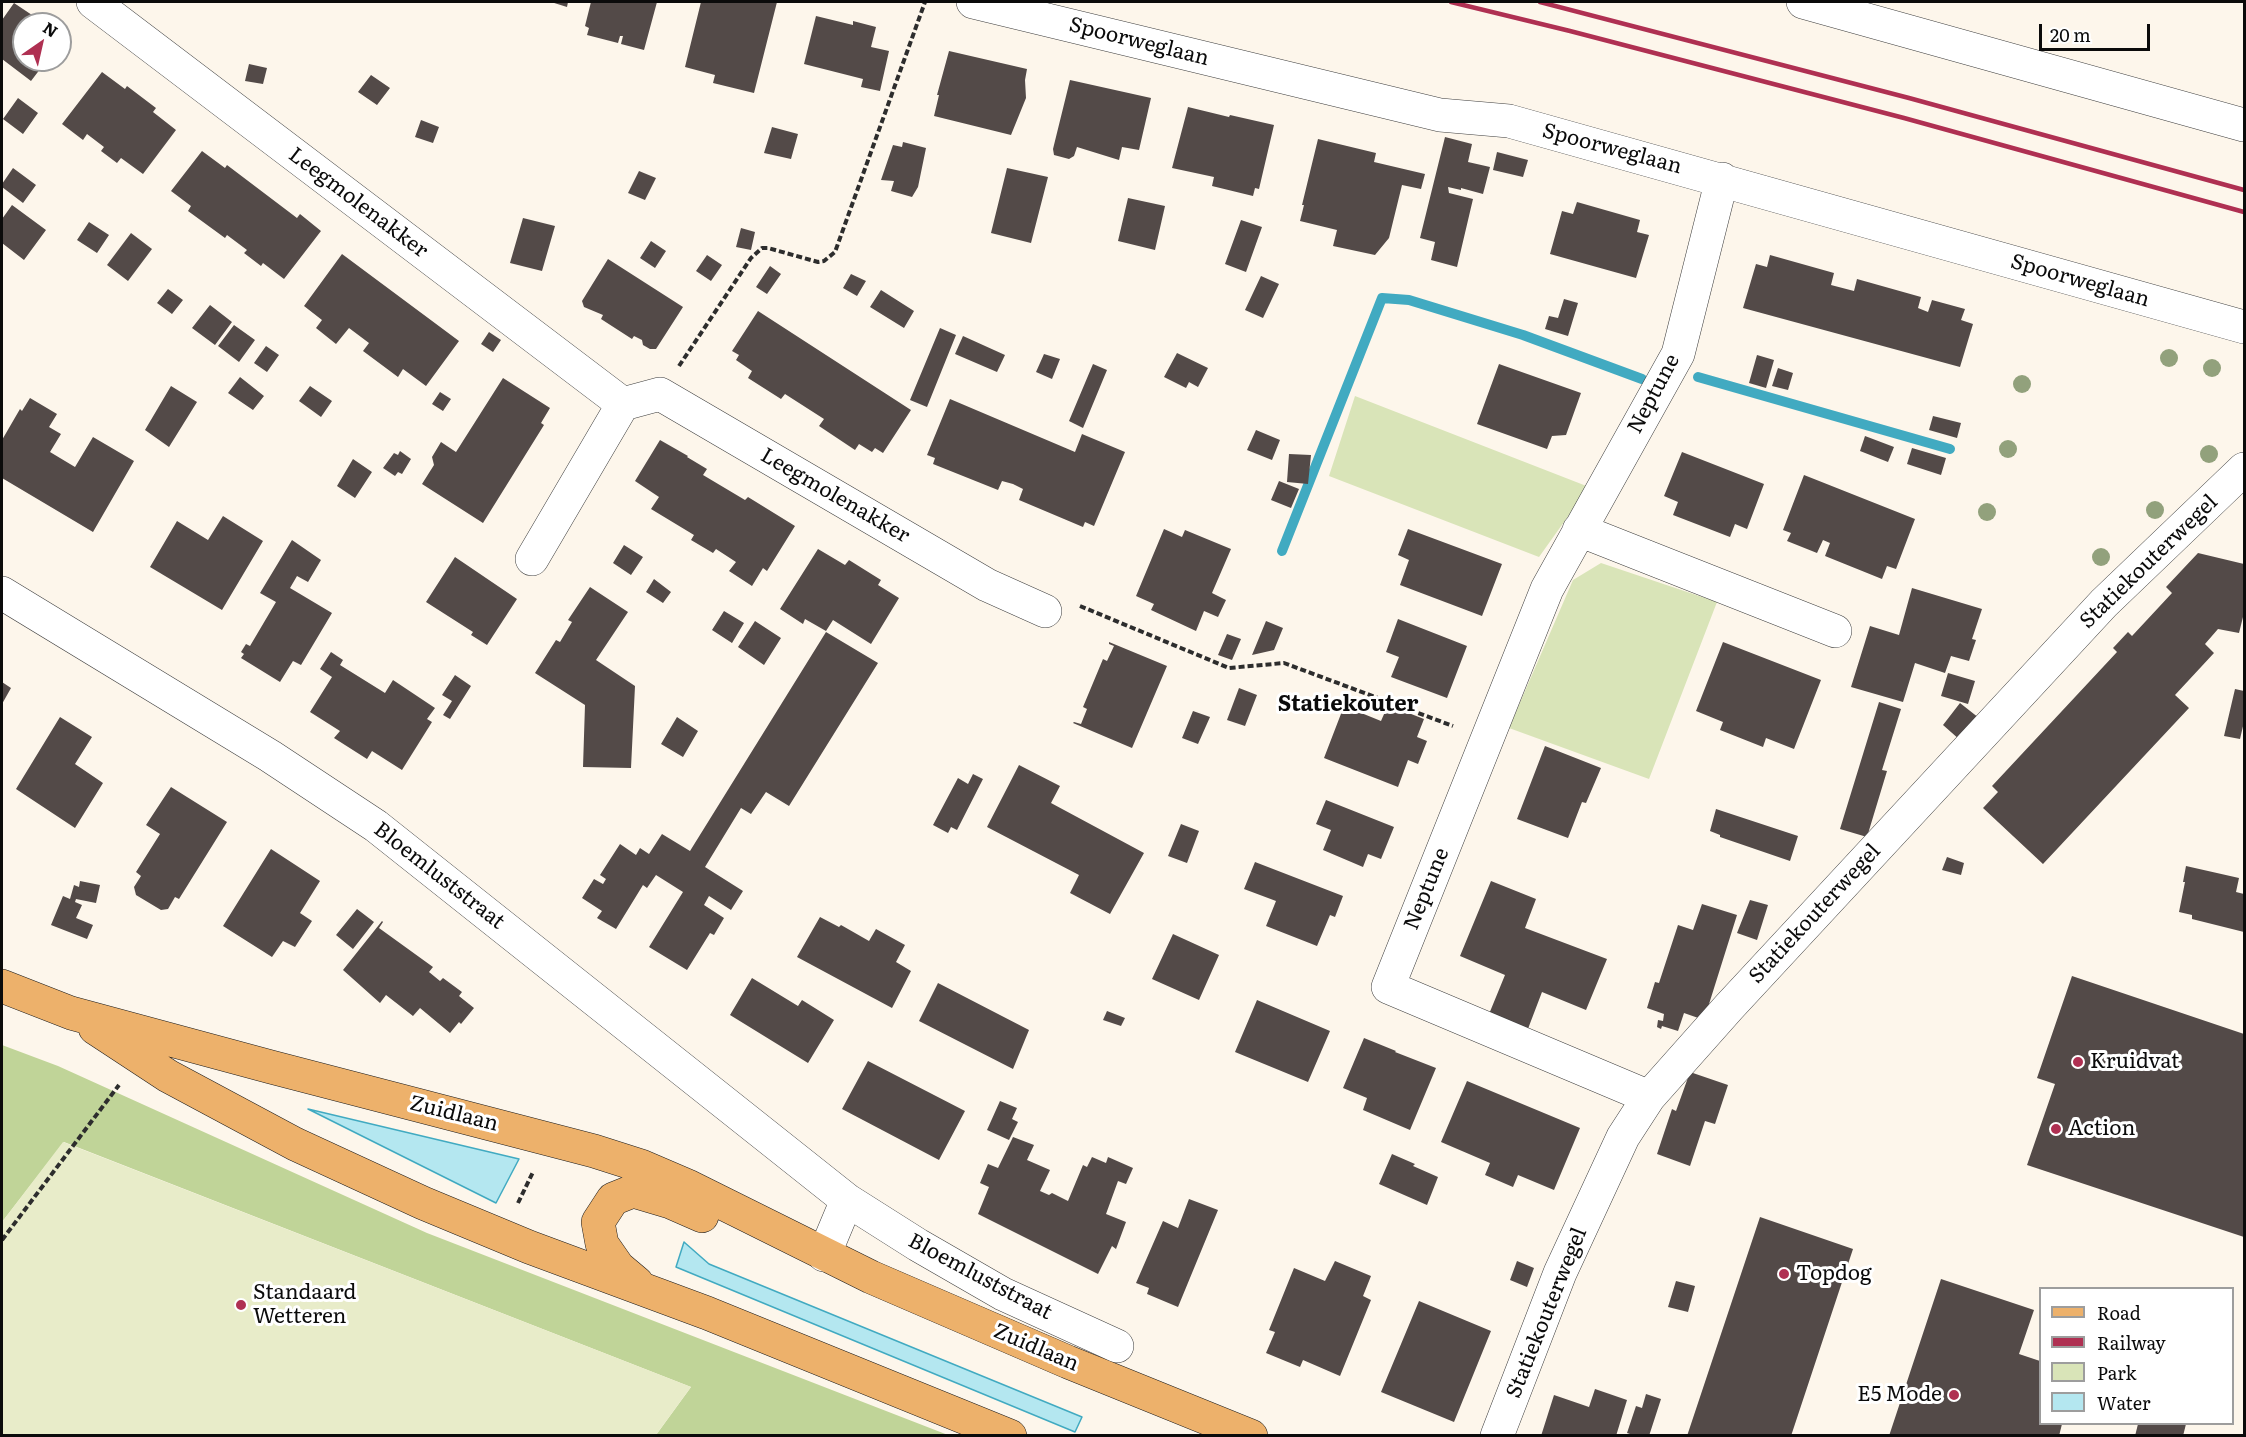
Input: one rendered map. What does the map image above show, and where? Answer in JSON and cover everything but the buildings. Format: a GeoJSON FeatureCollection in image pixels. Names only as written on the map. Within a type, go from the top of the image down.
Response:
{"type":"FeatureCollection","features":[{"type":"Feature","properties":{"kind":"main road","name":"Zuidlaan"},"geometry":{"type":"LineString","coordinates":[[2,986],[71,1013],[549,1139],[641,1166],[690,1187],[824,1255],[1068,1362],[1251,1436]]}},
{"type":"Feature","properties":{"kind":"main road","name":"Zuidlaan"},"geometry":{"type":"LineString","coordinates":[[71,1013],[168,1076],[294,1143],[494,1233],[645,1290],[1010,1436]]}},
{"type":"Feature","properties":{"kind":"main road","name":"Zuidlaan"},"geometry":{"type":"LineString","coordinates":[[645,1290],[618,1267],[602,1244],[598,1222],[613,1199],[633,1191],[670,1202],[782,1254],[824,1255]]}},
{"type":"Feature","properties":{"kind":"street","name":"Leegmolenakker"},"geometry":{"type":"LineString","coordinates":[[93,2],[623,404]]}},
{"type":"Feature","properties":{"kind":"street","name":"Spoorweglaan"},"geometry":{"type":"LineString","coordinates":[[973,2],[1440,115],[1509,121],[2244,327]]}},
{"type":"Feature","properties":{"kind":"street"},"geometry":{"type":"LineString","coordinates":[[1803,2],[2244,125]]}},
{"type":"Feature","properties":{"kind":"street","name":"Neptune"},"geometry":{"type":"LineString","coordinates":[[1649,1097],[1388,987],[1547,589],[1678,354],[1722,179]]}},
{"type":"Feature","properties":{"kind":"street","name":"Leegmolenakker"},"geometry":{"type":"LineString","coordinates":[[660,394],[987,585],[1045,611]]}},
{"type":"Feature","properties":{"kind":"street"},"geometry":{"type":"LineString","coordinates":[[532,559],[623,404],[660,394]]}},
{"type":"Feature","properties":{"kind":"street","name":"Statiekouterwegel"},"geometry":{"type":"LineString","coordinates":[[1497,1436],[1560,1273],[1623,1137],[1649,1097],[1729,1007],[2104,603],[2244,470]]}},
{"type":"Feature","properties":{"kind":"street"},"geometry":{"type":"LineString","coordinates":[[1579,530],[1835,631]]}},
{"type":"Feature","properties":{"kind":"street","name":"Bloemluststraat"},"geometry":{"type":"LineString","coordinates":[[2,593],[270,756],[376,826],[847,1200],[918,1245],[1003,1294],[1117,1346]]}},
{"type":"Feature","properties":{"kind":"street"},"geometry":{"type":"LineString","coordinates":[[824,1255],[847,1200]]}},
{"type":"Feature","properties":{"kind":"path"},"geometry":{"type":"LineString","coordinates":[[660,394],[751,258],[762,248],[818,262],[824,261],[833,254],[925,2]]}},
{"type":"Feature","properties":{"kind":"path"},"geometry":{"type":"LineString","coordinates":[[1045,611],[1077,605],[1228,668],[1284,663],[1488,739]]}},
{"type":"Feature","properties":{"kind":"path"},"geometry":{"type":"LineString","coordinates":[[2,1240],[139,1057]]}},
{"type":"Feature","properties":{"kind":"path"},"geometry":{"type":"LineString","coordinates":[[494,1233],[519,1201],[549,1139]]}},
{"type":"Feature","properties":{"kind":"green space"},"geometry":{"type":"Polygon","coordinates":[[[1355,396],[1589,487],[1539,557],[1329,476],[1355,396]]]}},
{"type":"Feature","properties":{"kind":"green space"},"geometry":{"type":"Polygon","coordinates":[[[1601,563],[1717,602],[1649,779],[1509,728],[1573,580],[1601,563]]]}},
{"type":"Feature","properties":{"kind":"green space"},"geometry":{"type":"Polygon","coordinates":[[[2,1045],[58,1066],[427,1233],[948,1435],[656,1435],[691,1387],[64,1142],[2,1222],[2,1045]]]}},
{"type":"Feature","properties":{"kind":"green space","name":"Standaard Wetteren"},"geometry":{"type":"Polygon","coordinates":[[[63,1142],[691,1387],[656,1435],[2,1435],[2,1222],[63,1142]]]}},
{"type":"Feature","properties":{"kind":"water"},"geometry":{"type":"Polygon","coordinates":[[[308,1109],[519,1159],[496,1203],[308,1109]]]}},
{"type":"Feature","properties":{"kind":"water"},"geometry":{"type":"Polygon","coordinates":[[[684,1242],[709,1264],[1082,1417],[1075,1432],[676,1267],[684,1242]]]}},
{"type":"Feature","properties":{"kind":"waterway"},"geometry":{"type":"LineString","coordinates":[[1282,551],[1382,298],[1409,300],[1523,335],[1642,379]]}},
{"type":"Feature","properties":{"kind":"waterway"},"geometry":{"type":"LineString","coordinates":[[1698,377],[1950,449]]}},
{"type":"Feature","properties":{"kind":"railway"},"geometry":{"type":"LineString","coordinates":[[1451,2],[1904,118],[2244,212]]}},
{"type":"Feature","properties":{"kind":"railway"},"geometry":{"type":"LineString","coordinates":[[1540,2],[1909,98],[2244,190]]}},
{"type":"Feature","properties":{"kind":"place","name":"Kruidvat"},"geometry":{"type":"Point","coordinates":[2078,1062]}},
{"type":"Feature","properties":{"kind":"place","name":"Action"},"geometry":{"type":"Point","coordinates":[2056,1129]}},
{"type":"Feature","properties":{"kind":"place","name":"Topdog"},"geometry":{"type":"Point","coordinates":[1784,1274]}},
{"type":"Feature","properties":{"kind":"place","name":"Standaard Wetteren"},"geometry":{"type":"Point","coordinates":[241,1305]}},
{"type":"Feature","properties":{"kind":"place","name":"E5 Mode"},"geometry":{"type":"Point","coordinates":[1954,1395]}},
{"type":"Feature","properties":{"kind":"district","name":"Statiekouter"},"geometry":{"type":"Point","coordinates":[1348,705]}}]}
